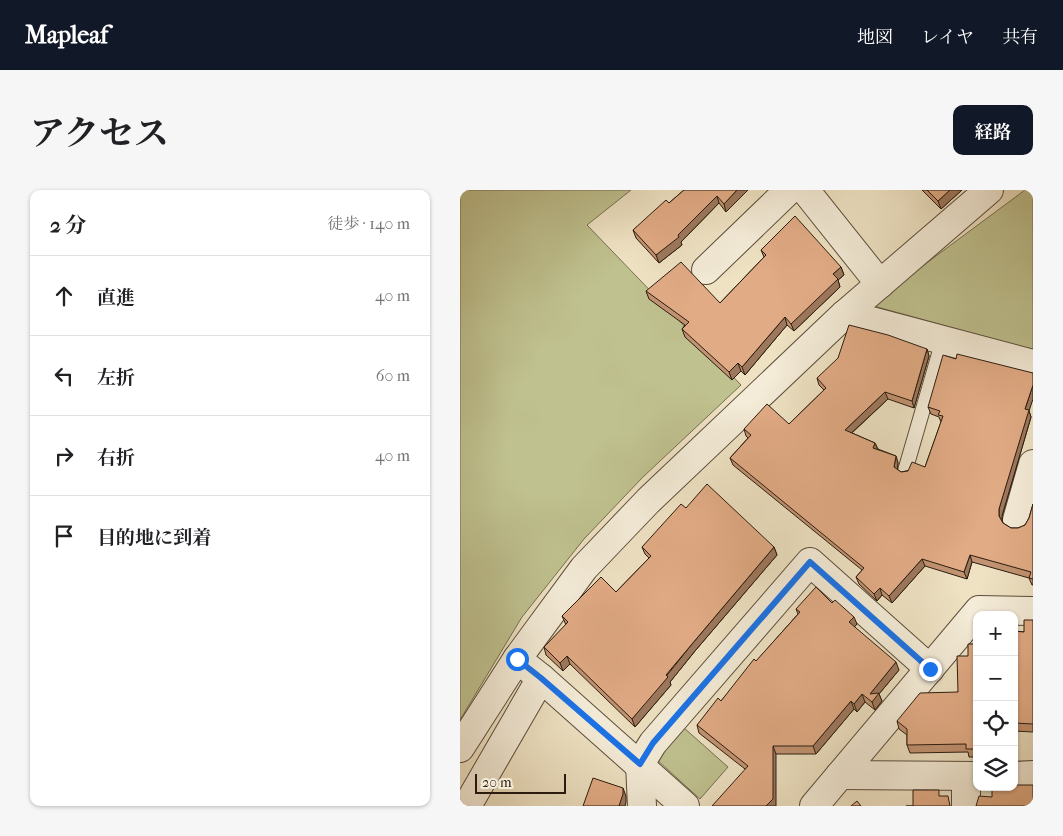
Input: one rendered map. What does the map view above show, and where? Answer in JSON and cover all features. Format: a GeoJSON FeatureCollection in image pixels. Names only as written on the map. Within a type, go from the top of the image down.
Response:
{"type":"FeatureCollection","features":[{"type":"Feature","properties":{"kind":"street"},"geometry":{"type":"LineString","coordinates":[[706,270],[789,190]]}},
{"type":"Feature","properties":{"kind":"street"},"geometry":{"type":"LineString","coordinates":[[805,190],[880,284]]}},
{"type":"Feature","properties":{"kind":"street"},"geometry":{"type":"LineString","coordinates":[[460,748],[517,659],[591,561],[648,501],[845,314],[990,190]]}},
{"type":"Feature","properties":{"kind":"street"},"geometry":{"type":"LineString","coordinates":[[845,314],[1033,364]]}},
{"type":"Feature","properties":{"kind":"street"},"geometry":{"type":"LineString","coordinates":[[1018,520],[1033,464]]}},
{"type":"Feature","properties":{"kind":"street"},"geometry":{"type":"LineString","coordinates":[[642,806],[640,764],[653,743],[810,562],[930,669]]}},
{"type":"Feature","properties":{"kind":"street"},"geometry":{"type":"LineString","coordinates":[[814,806],[979,610],[1033,611]]}},
{"type":"Feature","properties":{"kind":"street"},"geometry":{"type":"LineString","coordinates":[[517,659],[640,764],[685,806]]}},
{"type":"Feature","properties":{"kind":"street"},"geometry":{"type":"LineString","coordinates":[[467,806],[541,678]]}},
{"type":"Feature","properties":{"kind":"street"},"geometry":{"type":"LineString","coordinates":[[840,775],[972,776],[966,806]]}},
{"type":"Feature","properties":{"kind":"street"},"geometry":{"type":"LineString","coordinates":[[1018,776],[1033,775]]}},
{"type":"Feature","properties":{"kind":"lane"},"geometry":{"type":"LineString","coordinates":[[905,471],[943,340]]}},
{"type":"Feature","properties":{"kind":"green space"},"geometry":{"type":"Polygon","coordinates":[[[460,190],[631,190],[587,225],[741,385],[643,477],[584,539],[522,617],[460,720],[460,190]]]}},
{"type":"Feature","properties":{"kind":"green space"},"geometry":{"type":"Polygon","coordinates":[[[1025,190],[1033,190],[1033,350],[870,305],[1025,190]]]}},
{"type":"Feature","properties":{"kind":"green space"},"geometry":{"type":"Polygon","coordinates":[[[683,727],[728,767],[700,799],[655,758],[683,727]]]}},
{"type":"Feature","properties":{"kind":"building"},"geometry":{"type":"Polygon","coordinates":[[[684,190],[737,190],[724,204],[717,196],[678,235],[679,237],[656,255],[633,230],[666,200],[669,203],[684,190]]]}},
{"type":"Feature","properties":{"kind":"building"},"geometry":{"type":"Polygon","coordinates":[[[927,190],[950,190],[938,201],[927,190]]]}},
{"type":"Feature","properties":{"kind":"building"},"geometry":{"type":"Polygon","coordinates":[[[795,216],[841,267],[833,274],[838,279],[791,324],[785,317],[742,367],[738,363],[729,372],[682,329],[689,322],[646,291],[681,262],[720,303],[766,255],[761,250],[795,216]]]}},
{"type":"Feature","properties":{"kind":"building"},"geometry":{"type":"Polygon","coordinates":[[[849,325],[888,335],[927,349],[912,401],[885,392],[845,430],[875,443],[873,448],[896,456],[894,467],[901,472],[908,471],[912,462],[925,467],[943,416],[938,415],[940,411],[928,407],[943,355],[956,359],[957,354],[1033,373],[1033,385],[1025,409],[1029,410],[999,509],[999,516],[1003,523],[1011,528],[1018,528],[1025,525],[1033,504],[1033,579],[1029,578],[1031,572],[970,555],[964,572],[922,559],[889,596],[880,588],[874,594],[856,577],[864,568],[730,458],[751,435],[744,429],[767,404],[789,424],[826,388],[817,378],[838,358],[849,325]]]}},
{"type":"Feature","properties":{"kind":"building"},"geometry":{"type":"Polygon","coordinates":[[[707,484],[774,547],[666,675],[668,677],[632,719],[567,656],[560,663],[544,647],[568,622],[562,616],[601,577],[616,592],[651,556],[642,547],[681,504],[686,508],[707,484]]]}},
{"type":"Feature","properties":{"kind":"building"},"geometry":{"type":"Polygon","coordinates":[[[816,587],[832,603],[835,600],[854,617],[849,622],[896,662],[870,694],[879,693],[872,702],[862,694],[854,704],[851,701],[813,746],[773,746],[773,799],[766,806],[712,806],[748,766],[697,725],[718,698],[721,701],[754,659],[756,661],[800,612],[796,609],[816,587]]]}},
{"type":"Feature","properties":{"kind":"building"},"geometry":{"type":"Polygon","coordinates":[[[1024,620],[1033,620],[1033,724],[1018,723],[1018,631],[1024,632],[1024,620]]]}},
{"type":"Feature","properties":{"kind":"building"},"geometry":{"type":"Polygon","coordinates":[[[968,644],[973,644],[973,749],[966,749],[966,744],[907,745],[907,729],[897,721],[920,693],[958,692],[957,656],[968,656],[968,644]]]}},
{"type":"Feature","properties":{"kind":"building"},"geometry":{"type":"Polygon","coordinates":[[[593,778],[623,788],[619,806],[583,806],[593,778]]]}},
{"type":"Feature","properties":{"kind":"building"},"geometry":{"type":"Polygon","coordinates":[[[1018,785],[1033,785],[1033,806],[976,806],[979,796],[992,797],[992,791],[1018,791],[1018,785]]]}},
{"type":"Feature","properties":{"kind":"building"},"geometry":{"type":"Polygon","coordinates":[[[913,790],[939,790],[939,796],[948,796],[950,806],[913,806],[913,790]]]}},
{"type":"Feature","properties":{"kind":"building"},"geometry":{"type":"Polygon","coordinates":[[[857,801],[861,806],[851,806],[857,801]]]}},
{"type":"Feature","properties":{"kind":"route"},"geometry":{"type":"LineString","coordinates":[[517,659],[640,764],[653,743],[810,562],[930,669]]}}]}
